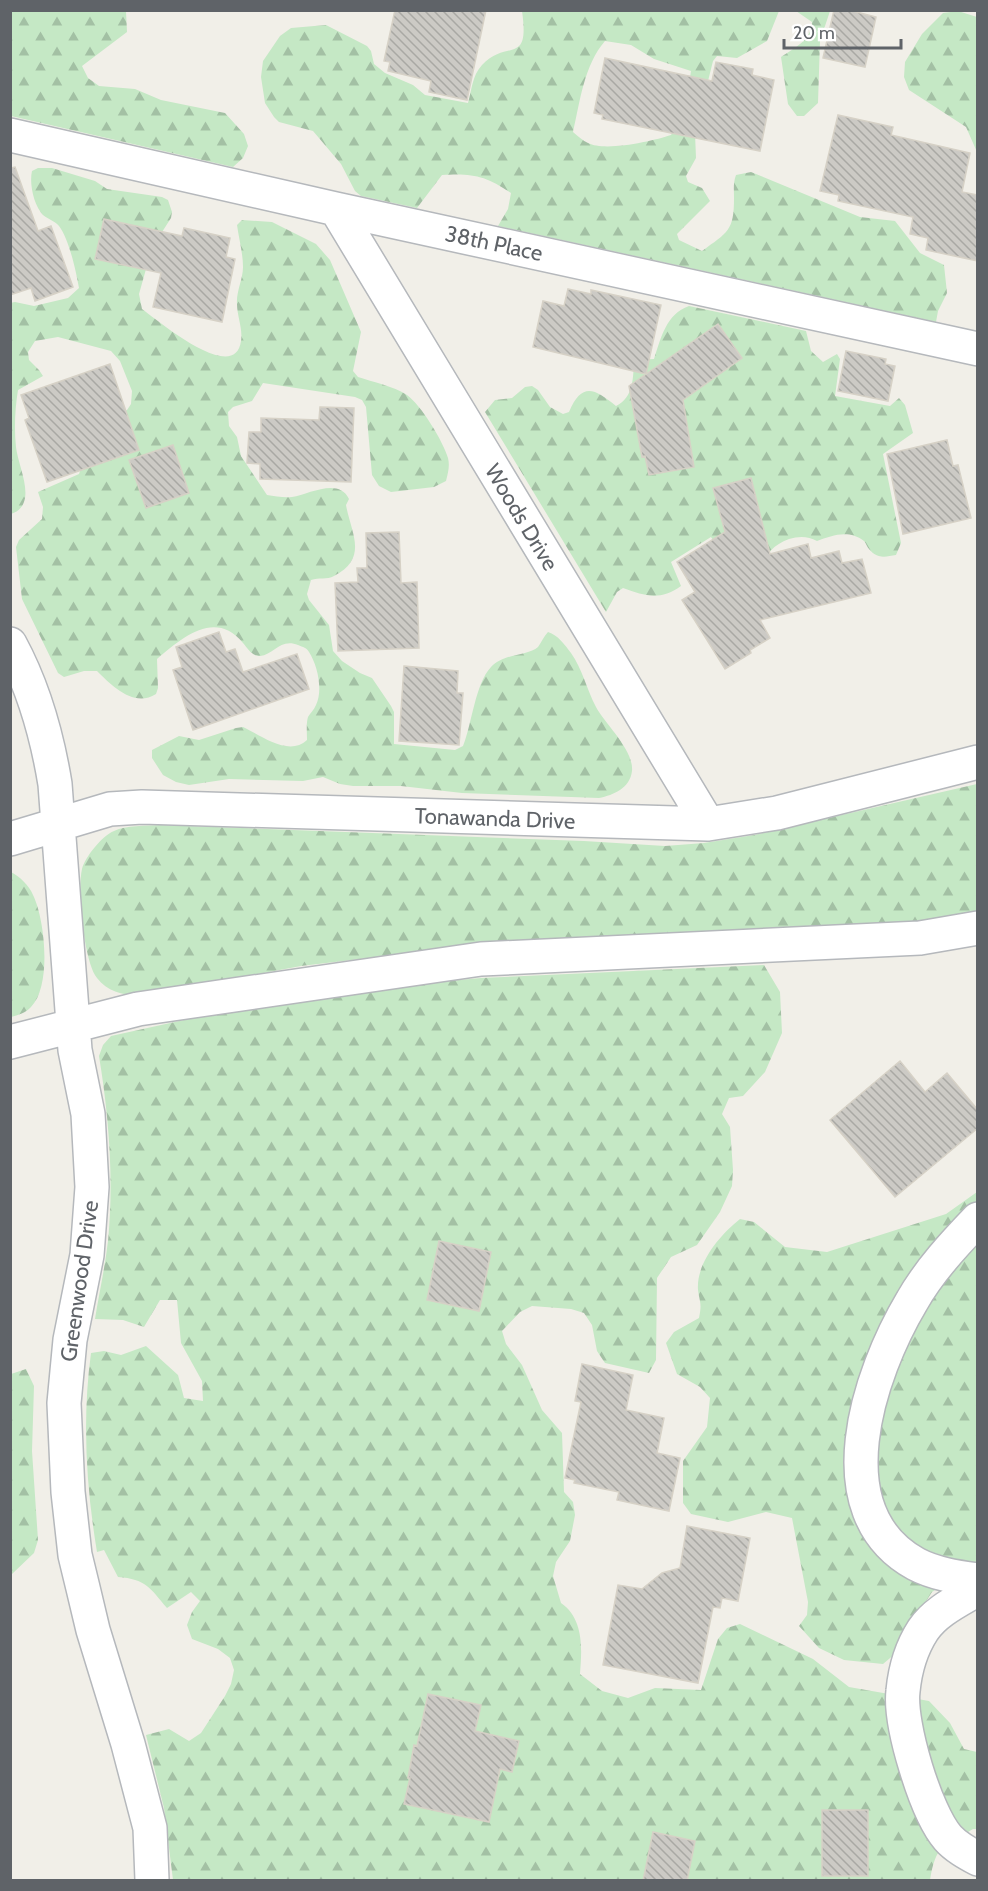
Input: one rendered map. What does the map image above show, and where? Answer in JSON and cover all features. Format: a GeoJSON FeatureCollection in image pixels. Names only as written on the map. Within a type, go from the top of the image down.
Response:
{"type":"FeatureCollection","features":[{"type":"Feature","properties":{"kind":"street","name":"38th Place"},"geometry":{"type":"LineString","coordinates":[[10,135],[336,209],[978,349]]}},
{"type":"Feature","properties":{"kind":"street","name":"Woods Drive"},"geometry":{"type":"LineString","coordinates":[[336,209],[708,824]]}},
{"type":"Feature","properties":{"kind":"street","name":"Greenwood Drive"},"geometry":{"type":"LineString","coordinates":[[10,644],[39,708],[54,773],[75,1050],[88,1114],[92,1186],[87,1256],[70,1340],[64,1403],[68,1492],[75,1555],[93,1630],[128,1744],[150,1828],[152,1881]]}},
{"type":"Feature","properties":{"kind":"street","name":"Tonawanda Drive"},"geometry":{"type":"LineString","coordinates":[[10,839],[110,809],[142,807],[708,824],[777,813],[978,762]]}},
{"type":"Feature","properties":{"kind":"street"},"geometry":{"type":"LineString","coordinates":[[10,1042],[138,1009],[481,959],[920,938],[978,928]]}},
{"type":"Feature","properties":{"kind":"street"},"geometry":{"type":"LineString","coordinates":[[978,1219],[938,1264],[912,1300],[888,1346],[873,1390],[860,1469],[865,1502],[876,1526],[893,1546],[915,1563],[928,1569],[978,1580]]}},
{"type":"Feature","properties":{"kind":"street"},"geometry":{"type":"LineString","coordinates":[[978,1589],[938,1614],[924,1629],[915,1644],[906,1673],[903,1710],[921,1780],[937,1821],[958,1847],[978,1859]]}},
{"type":"Feature","properties":{"kind":"green space"},"geometry":{"type":"Polygon","coordinates":[[[11,10],[126,11],[127,32],[82,66],[88,78],[99,86],[135,89],[161,100],[225,113],[244,134],[248,146],[243,158],[233,167],[11,116],[11,10]]]}},
{"type":"Feature","properties":{"kind":"green space"},"geometry":{"type":"Polygon","coordinates":[[[522,11],[779,11],[767,41],[737,58],[717,56],[713,61],[695,133],[696,158],[686,176],[688,182],[702,188],[710,201],[677,234],[679,240],[702,251],[724,235],[733,218],[736,175],[751,172],[860,217],[895,221],[920,253],[944,265],[947,293],[938,311],[936,322],[498,226],[508,209],[511,193],[479,177],[442,175],[417,208],[361,196],[355,191],[341,164],[313,131],[279,122],[265,103],[261,77],[263,61],[280,36],[291,28],[326,25],[367,46],[371,51],[374,64],[385,73],[413,85],[425,95],[468,103],[474,78],[479,69],[491,57],[519,46],[523,39],[522,11]],[[605,41],[587,72],[573,132],[588,143],[617,146],[641,143],[671,135],[685,111],[691,71],[654,59],[631,45],[605,41]]]}},
{"type":"Feature","properties":{"kind":"green space"},"geometry":{"type":"Polygon","coordinates":[[[796,11],[830,11],[820,41],[818,103],[804,116],[797,116],[788,104],[781,57],[806,39],[811,28],[812,22],[796,11]]]}},
{"type":"Feature","properties":{"kind":"green space"},"geometry":{"type":"Polygon","coordinates":[[[958,11],[977,17],[977,152],[966,127],[909,90],[904,77],[905,62],[922,34],[943,13],[958,11]]]}},
{"type":"Feature","properties":{"kind":"green space"},"geometry":{"type":"Polygon","coordinates":[[[38,168],[52,168],[95,181],[107,189],[162,197],[168,200],[172,212],[171,218],[155,243],[148,262],[139,294],[142,309],[195,346],[211,353],[225,356],[236,353],[241,341],[237,299],[243,267],[237,225],[242,220],[272,222],[316,244],[330,260],[361,332],[353,371],[358,377],[396,389],[413,400],[437,433],[449,464],[446,481],[434,487],[391,492],[379,486],[372,475],[366,407],[362,400],[355,397],[263,383],[252,401],[233,407],[228,412],[229,426],[237,437],[241,456],[267,495],[292,497],[331,488],[344,492],[349,499],[346,505],[355,544],[351,561],[345,569],[334,576],[311,580],[307,594],[309,600],[329,625],[333,651],[342,661],[372,678],[391,706],[394,712],[394,744],[455,750],[463,746],[477,694],[491,667],[502,659],[534,650],[548,632],[552,633],[575,659],[596,707],[624,746],[632,771],[625,786],[616,793],[599,798],[462,793],[401,786],[353,786],[340,784],[323,777],[303,781],[229,779],[189,785],[176,782],[163,775],[152,758],[152,750],[179,736],[199,740],[243,727],[284,746],[300,745],[307,740],[307,719],[318,699],[319,686],[315,664],[305,648],[292,643],[286,644],[265,655],[257,656],[232,633],[221,628],[199,630],[177,643],[157,659],[158,688],[156,694],[148,698],[132,697],[116,689],[97,671],[84,671],[64,677],[58,673],[22,599],[16,547],[19,540],[42,519],[43,507],[38,492],[79,474],[86,454],[115,414],[127,410],[131,404],[132,391],[120,361],[111,351],[58,337],[35,341],[28,352],[29,360],[43,376],[18,390],[15,440],[25,494],[24,503],[11,514],[10,303],[34,306],[68,298],[79,288],[72,256],[63,232],[57,224],[43,215],[35,201],[31,176],[32,171],[38,168]]]}},
{"type":"Feature","properties":{"kind":"green space"},"geometry":{"type":"Polygon","coordinates":[[[689,306],[806,331],[811,351],[823,362],[837,354],[840,359],[835,396],[890,406],[899,398],[905,405],[913,433],[883,454],[901,543],[896,555],[878,556],[868,548],[864,541],[846,534],[817,541],[803,537],[789,539],[772,550],[762,564],[753,602],[711,537],[671,562],[681,586],[666,594],[652,596],[623,588],[617,592],[606,612],[485,412],[495,400],[512,398],[525,387],[532,386],[538,390],[550,407],[563,414],[569,412],[579,396],[589,391],[602,395],[616,406],[626,398],[629,392],[633,380],[634,360],[654,359],[662,335],[670,321],[681,310],[689,306]]]}},
{"type":"Feature","properties":{"kind":"green space"},"geometry":{"type":"Polygon","coordinates":[[[977,784],[977,914],[934,923],[461,947],[301,966],[138,996],[115,992],[97,978],[92,970],[85,942],[80,893],[82,869],[99,842],[109,834],[124,828],[160,825],[665,846],[704,843],[754,835],[977,784]]]}},
{"type":"Feature","properties":{"kind":"green space"},"geometry":{"type":"Polygon","coordinates":[[[11,872],[29,888],[37,906],[43,935],[44,969],[38,997],[27,1011],[11,1017],[11,872]]]}},
{"type":"Feature","properties":{"kind":"green space"},"geometry":{"type":"Polygon","coordinates":[[[764,965],[780,992],[782,1033],[765,1072],[743,1096],[729,1098],[722,1114],[730,1127],[733,1170],[732,1186],[720,1212],[697,1245],[671,1257],[657,1278],[656,1360],[649,1373],[605,1363],[597,1351],[592,1325],[584,1313],[571,1309],[532,1306],[520,1312],[502,1331],[506,1344],[522,1365],[542,1410],[562,1433],[564,1492],[573,1502],[575,1515],[570,1541],[556,1562],[553,1576],[561,1603],[569,1610],[578,1626],[581,1644],[580,1674],[602,1691],[628,1698],[655,1688],[701,1690],[718,1639],[727,1628],[740,1624],[813,1659],[849,1687],[929,1701],[950,1723],[964,1749],[977,1752],[977,1829],[973,1829],[942,1848],[935,1859],[930,1880],[173,1880],[164,1808],[146,1735],[169,1729],[189,1741],[201,1733],[225,1696],[234,1670],[230,1658],[218,1649],[192,1639],[187,1625],[200,1601],[191,1592],[167,1608],[141,1582],[118,1577],[104,1550],[97,1552],[86,1452],[91,1353],[104,1351],[121,1355],[146,1346],[178,1375],[184,1398],[203,1401],[202,1381],[181,1343],[177,1300],[160,1300],[144,1327],[123,1320],[95,1319],[108,1241],[111,1195],[108,1125],[99,1056],[103,1045],[111,1036],[202,1016],[426,983],[481,978],[764,965]]]}},
{"type":"Feature","properties":{"kind":"green space"},"geometry":{"type":"Polygon","coordinates":[[[977,1192],[977,1569],[968,1567],[932,1592],[911,1624],[902,1648],[883,1664],[844,1660],[819,1648],[799,1626],[807,1615],[808,1602],[792,1518],[766,1512],[728,1522],[691,1514],[683,1503],[683,1461],[707,1427],[710,1398],[700,1387],[677,1374],[666,1343],[674,1332],[699,1318],[701,1306],[698,1280],[705,1260],[717,1241],[740,1219],[754,1222],[785,1247],[827,1252],[946,1214],[977,1192]]]}},
{"type":"Feature","properties":{"kind":"green space"},"geometry":{"type":"Polygon","coordinates":[[[26,1369],[34,1386],[32,1451],[38,1540],[34,1553],[10,1574],[11,1374],[26,1369]]]}},
{"type":"Feature","properties":{"kind":"building"},"geometry":{"type":"Polygon","coordinates":[[[395,10],[486,10],[467,100],[429,92],[431,81],[388,71],[390,62],[384,61],[395,10]]]}},
{"type":"Feature","properties":{"kind":"building"},"geometry":{"type":"Polygon","coordinates":[[[834,10],[849,10],[876,17],[865,67],[823,58],[834,10]]]}},
{"type":"Feature","properties":{"kind":"building"},"geometry":{"type":"Polygon","coordinates":[[[605,58],[712,81],[716,62],[753,69],[752,75],[774,80],[760,151],[602,119],[603,115],[594,113],[605,58]]]}},
{"type":"Feature","properties":{"kind":"building"},"geometry":{"type":"Polygon","coordinates":[[[838,115],[893,127],[891,135],[970,153],[962,192],[978,195],[978,261],[926,250],[928,238],[910,234],[913,217],[838,201],[839,195],[820,191],[838,115]]]}},
{"type":"Feature","properties":{"kind":"building"},"geometry":{"type":"Polygon","coordinates":[[[15,167],[38,231],[51,226],[73,287],[35,301],[31,288],[10,295],[10,168],[15,167]]]}},
{"type":"Feature","properties":{"kind":"building"},"geometry":{"type":"Polygon","coordinates":[[[104,219],[182,236],[184,228],[230,238],[226,257],[235,259],[222,322],[153,307],[161,273],[95,259],[104,219]]]}},
{"type":"Feature","properties":{"kind":"building"},"geometry":{"type":"Polygon","coordinates":[[[568,289],[591,294],[591,290],[661,305],[646,374],[533,347],[543,301],[564,306],[568,289]]]}},
{"type":"Feature","properties":{"kind":"building"},"geometry":{"type":"Polygon","coordinates":[[[718,324],[742,358],[683,400],[694,467],[649,475],[645,456],[642,457],[629,386],[718,324]]]}},
{"type":"Feature","properties":{"kind":"building"},"geometry":{"type":"Polygon","coordinates":[[[846,351],[886,359],[885,364],[895,366],[888,401],[838,391],[846,351]]]}},
{"type":"Feature","properties":{"kind":"building"},"geometry":{"type":"Polygon","coordinates":[[[110,364],[139,450],[47,482],[25,420],[29,418],[21,395],[110,364]]]}},
{"type":"Feature","properties":{"kind":"building"},"geometry":{"type":"Polygon","coordinates":[[[320,407],[354,408],[351,482],[260,479],[260,464],[247,463],[249,432],[261,432],[261,418],[319,420],[320,407]]]}},
{"type":"Feature","properties":{"kind":"building"},"geometry":{"type":"Polygon","coordinates":[[[947,440],[953,466],[958,465],[971,518],[903,534],[887,454],[947,440]]]}},
{"type":"Feature","properties":{"kind":"building"},"geometry":{"type":"Polygon","coordinates":[[[173,445],[189,493],[146,508],[129,460],[173,445]]]}},
{"type":"Feature","properties":{"kind":"building"},"geometry":{"type":"Polygon","coordinates":[[[751,478],[770,554],[808,544],[811,558],[839,551],[842,563],[862,559],[871,593],[760,620],[770,638],[725,669],[682,600],[695,592],[677,562],[725,532],[713,488],[751,478]]]}},
{"type":"Feature","properties":{"kind":"building"},"geometry":{"type":"Polygon","coordinates":[[[399,532],[401,583],[417,582],[419,648],[338,651],[335,583],[358,582],[357,568],[367,568],[366,533],[399,532]]]}},
{"type":"Feature","properties":{"kind":"building"},"geometry":{"type":"Polygon","coordinates":[[[219,632],[226,652],[235,649],[243,672],[297,654],[309,689],[193,730],[173,670],[182,667],[176,647],[219,632]]]}},
{"type":"Feature","properties":{"kind":"building"},"geometry":{"type":"Polygon","coordinates":[[[404,666],[458,671],[457,693],[463,693],[459,745],[399,741],[404,666]]]}},
{"type":"Feature","properties":{"kind":"building"},"geometry":{"type":"Polygon","coordinates":[[[900,1061],[925,1092],[947,1073],[978,1110],[978,1128],[895,1197],[830,1120],[900,1061]]]}},
{"type":"Feature","properties":{"kind":"building"},"geometry":{"type":"Polygon","coordinates":[[[439,1241],[491,1252],[479,1311],[427,1300],[439,1241]]]}},
{"type":"Feature","properties":{"kind":"building"},"geometry":{"type":"Polygon","coordinates":[[[582,1364],[633,1375],[626,1410],[664,1418],[657,1453],[680,1458],[669,1511],[617,1500],[619,1492],[574,1483],[575,1480],[565,1478],[581,1402],[575,1401],[582,1364]]]}},
{"type":"Feature","properties":{"kind":"building"},"geometry":{"type":"Polygon","coordinates":[[[687,1526],[750,1538],[738,1601],[722,1598],[720,1608],[713,1607],[698,1683],[603,1665],[618,1585],[642,1589],[662,1573],[680,1568],[687,1526]]]}},
{"type":"Feature","properties":{"kind":"building"},"geometry":{"type":"Polygon","coordinates":[[[428,1694],[481,1705],[475,1731],[519,1741],[512,1772],[500,1769],[489,1822],[404,1804],[414,1745],[417,1746],[428,1694]]]}},
{"type":"Feature","properties":{"kind":"building"},"geometry":{"type":"Polygon","coordinates":[[[822,1810],[868,1810],[868,1876],[822,1876],[822,1810]]]}},
{"type":"Feature","properties":{"kind":"building"},"geometry":{"type":"Polygon","coordinates":[[[653,1832],[695,1841],[687,1881],[643,1881],[653,1832]]]}}]}
